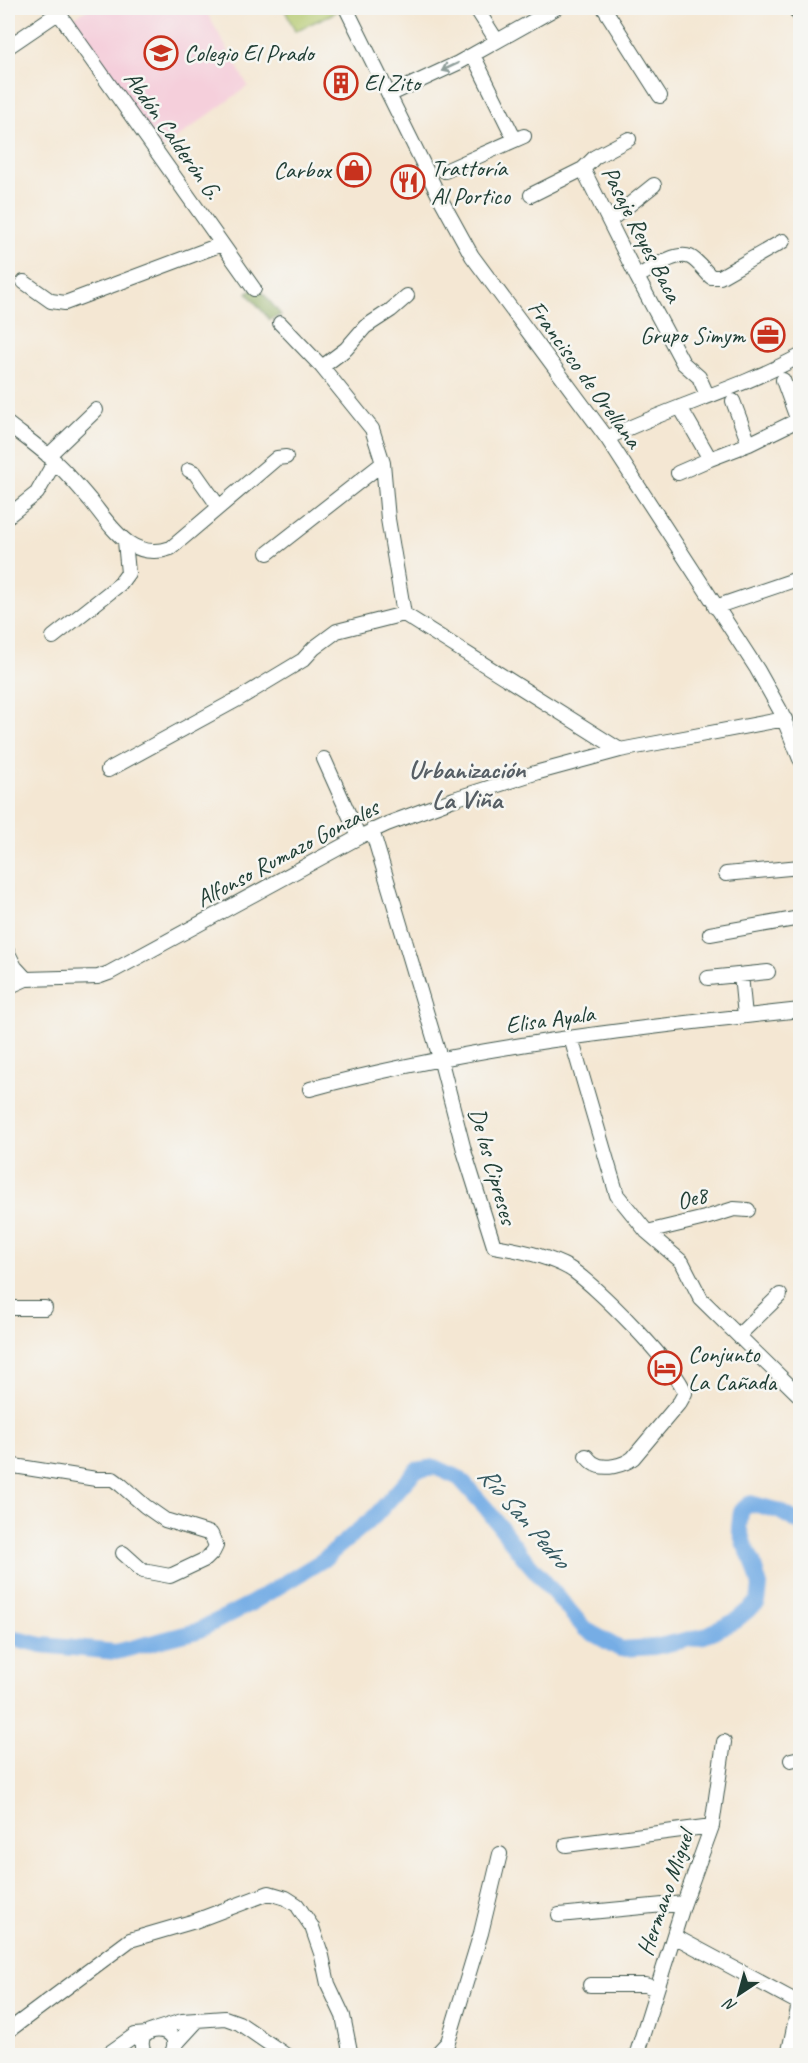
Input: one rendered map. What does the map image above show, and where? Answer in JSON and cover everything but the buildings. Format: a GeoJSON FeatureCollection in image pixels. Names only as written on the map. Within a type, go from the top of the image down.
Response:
{"type":"FeatureCollection","features":[{"type":"Feature","properties":{"kind":"main road"},"geometry":{"type":"LineString","coordinates":[[798,8],[801,12]]}},
{"type":"Feature","properties":{"kind":"street","name":"Francisco de Orellana"},"geometry":{"type":"LineString","coordinates":[[346,8],[439,196],[472,256],[607,438],[756,669],[785,719],[801,759]]}},
{"type":"Feature","properties":{"kind":"street"},"geometry":{"type":"LineString","coordinates":[[476,8],[497,41]]}},
{"type":"Feature","properties":{"kind":"street"},"geometry":{"type":"LineString","coordinates":[[390,95],[473,55],[556,8]]}},
{"type":"Feature","properties":{"kind":"street"},"geometry":{"type":"LineString","coordinates":[[604,8],[660,96]]}},
{"type":"Feature","properties":{"kind":"street"},"geometry":{"type":"LineString","coordinates":[[8,47],[56,10]]}},
{"type":"Feature","properties":{"kind":"street","name":"Abdón Calderón G."},"geometry":{"type":"LineString","coordinates":[[56,10],[254,289]]}},
{"type":"Feature","properties":{"kind":"street"},"geometry":{"type":"LineString","coordinates":[[445,171],[520,138],[473,55]]}},
{"type":"Feature","properties":{"kind":"street","name":"Pasaje Reyes Baca"},"geometry":{"type":"LineString","coordinates":[[629,139],[595,157],[583,169],[637,277],[702,398]]}},
{"type":"Feature","properties":{"kind":"street"},"geometry":{"type":"LineString","coordinates":[[531,195],[583,169]]}},
{"type":"Feature","properties":{"kind":"street"},"geometry":{"type":"LineString","coordinates":[[609,221],[654,185]]}},
{"type":"Feature","properties":{"kind":"street"},"geometry":{"type":"LineString","coordinates":[[637,277],[668,260],[680,257],[689,257],[711,277],[720,277],[783,242]]}},
{"type":"Feature","properties":{"kind":"street"},"geometry":{"type":"LineString","coordinates":[[24,282],[51,301],[65,303],[222,244]]}},
{"type":"Feature","properties":{"kind":"street"},"geometry":{"type":"LineString","coordinates":[[322,367],[346,349],[366,327],[407,296]]}},
{"type":"Feature","properties":{"kind":"street"},"geometry":{"type":"LineString","coordinates":[[280,323],[322,367],[372,429],[383,463],[388,519],[404,614]]}},
{"type":"Feature","properties":{"kind":"street"},"geometry":{"type":"LineString","coordinates":[[607,438],[780,367],[801,356]]}},
{"type":"Feature","properties":{"kind":"street"},"geometry":{"type":"LineString","coordinates":[[678,472],[749,444],[799,420],[783,380]]}},
{"type":"Feature","properties":{"kind":"street"},"geometry":{"type":"LineString","coordinates":[[733,401],[749,444]]}},
{"type":"Feature","properties":{"kind":"street"},"geometry":{"type":"LineString","coordinates":[[681,407],[710,459]]}},
{"type":"Feature","properties":{"kind":"street"},"geometry":{"type":"LineString","coordinates":[[8,516],[37,493],[51,459],[96,410]]}},
{"type":"Feature","properties":{"kind":"street"},"geometry":{"type":"LineString","coordinates":[[8,424],[51,459],[91,501],[107,524],[125,541],[146,550],[158,552],[171,548],[277,458],[286,457]]}},
{"type":"Feature","properties":{"kind":"street"},"geometry":{"type":"LineString","coordinates":[[268,553],[383,463]]}},
{"type":"Feature","properties":{"kind":"street"},"geometry":{"type":"LineString","coordinates":[[189,470],[195,473],[219,507]]}},
{"type":"Feature","properties":{"kind":"street"},"geometry":{"type":"LineString","coordinates":[[53,637],[120,584],[128,573],[125,541]]}},
{"type":"Feature","properties":{"kind":"street"},"geometry":{"type":"LineString","coordinates":[[715,607],[801,578]]}},
{"type":"Feature","properties":{"kind":"street"},"geometry":{"type":"LineString","coordinates":[[108,770],[166,740],[303,660],[314,648],[337,631],[404,614],[620,750]]}},
{"type":"Feature","properties":{"kind":"street","name":"Alfonso Rumazo Gonzales"},"geometry":{"type":"LineString","coordinates":[[26,979],[98,977],[109,973],[372,830],[454,799],[535,773],[620,750],[785,719]]}},
{"type":"Feature","properties":{"kind":"street"},"geometry":{"type":"LineString","coordinates":[[324,759],[359,837]]}},
{"type":"Feature","properties":{"kind":"street","name":"De los Cipreses"},"geometry":{"type":"LineString","coordinates":[[372,830],[412,972],[440,1058],[465,1154],[494,1246],[555,1261],[581,1276],[655,1350],[680,1381],[685,1393],[680,1402],[626,1464],[602,1466],[594,1464],[586,1456]]}},
{"type":"Feature","properties":{"kind":"street"},"geometry":{"type":"LineString","coordinates":[[726,874],[801,867]]}},
{"type":"Feature","properties":{"kind":"street"},"geometry":{"type":"LineString","coordinates":[[710,934],[801,918]]}},
{"type":"Feature","properties":{"kind":"street"},"geometry":{"type":"LineString","coordinates":[[8,952],[15,967],[26,979],[8,987]]}},
{"type":"Feature","properties":{"kind":"street"},"geometry":{"type":"LineString","coordinates":[[708,978],[768,972]]}},
{"type":"Feature","properties":{"kind":"street"},"geometry":{"type":"LineString","coordinates":[[741,975],[745,1016]]}},
{"type":"Feature","properties":{"kind":"street","name":"Elisa Ayala"},"geometry":{"type":"LineString","coordinates":[[310,1089],[440,1058],[571,1038],[801,1010]]}},
{"type":"Feature","properties":{"kind":"street"},"geometry":{"type":"LineString","coordinates":[[571,1038],[617,1195],[647,1232],[682,1262],[701,1299],[801,1396]]}},
{"type":"Feature","properties":{"kind":"street","name":"Oe8"},"geometry":{"type":"LineString","coordinates":[[647,1232],[734,1209],[748,1210]]}},
{"type":"Feature","properties":{"kind":"street"},"geometry":{"type":"LineString","coordinates":[[739,1335],[780,1295]]}},
{"type":"Feature","properties":{"kind":"street"},"geometry":{"type":"LineString","coordinates":[[8,1308],[45,1308]]}},
{"type":"Feature","properties":{"kind":"street"},"geometry":{"type":"LineString","coordinates":[[8,1465],[96,1479],[113,1479],[165,1520],[211,1534],[216,1546],[206,1559],[170,1576],[143,1571],[123,1553]]}},
{"type":"Feature","properties":{"kind":"street","name":"Hermano Miguel"},"geometry":{"type":"LineString","coordinates":[[636,2055],[684,1903],[712,1826],[724,1742]]}},
{"type":"Feature","properties":{"kind":"street"},"geometry":{"type":"LineString","coordinates":[[566,1845],[712,1826]]}},
{"type":"Feature","properties":{"kind":"street"},"geometry":{"type":"LineString","coordinates":[[435,2055],[448,2042],[481,1933],[500,1854]]}},
{"type":"Feature","properties":{"kind":"street"},"geometry":{"type":"LineString","coordinates":[[8,2031],[130,1940],[195,1922],[269,1893],[286,1898],[297,1905],[312,1927],[328,1984],[343,2016],[351,2055]]}},
{"type":"Feature","properties":{"kind":"street"},"geometry":{"type":"LineString","coordinates":[[559,1915],[684,1903]]}},
{"type":"Feature","properties":{"kind":"street"},"geometry":{"type":"LineString","coordinates":[[674,1936],[800,2001],[788,2055]]}},
{"type":"Feature","properties":{"kind":"street"},"geometry":{"type":"LineString","coordinates":[[590,1985],[645,1985],[657,1989]]}},
{"type":"Feature","properties":{"kind":"street"},"geometry":{"type":"LineString","coordinates":[[110,2053],[135,2035],[152,2032],[182,2021],[225,2018],[239,2023],[287,2055]]}},
{"type":"Feature","properties":{"kind":"street"},"geometry":{"type":"LineString","coordinates":[[171,2053],[197,2021]]}},
{"type":"Feature","properties":{"kind":"street"},"geometry":{"type":"LineString","coordinates":[[152,2032],[169,2034],[171,2053]]}},
{"type":"Feature","properties":{"kind":"street"},"geometry":{"type":"LineString","coordinates":[[110,2053],[126,2051],[145,2055],[142,2045],[152,2032]]}},
{"type":"Feature","properties":{"kind":"shaded area","name":"Colegio El Prado"},"geometry":{"type":"Polygon","coordinates":[[[90,8],[204,8],[248,86],[162,149],[69,20],[90,8]]]}},
{"type":"Feature","properties":{"kind":"green space"},"geometry":{"type":"Polygon","coordinates":[[[284,8],[335,8],[336,12],[295,31],[284,8]]]}},
{"type":"Feature","properties":{"kind":"green space"},"geometry":{"type":"Polygon","coordinates":[[[258,287],[281,315],[270,320],[247,293],[258,287]]]}},
{"type":"Feature","properties":{"kind":"waterway","name":"Río San Pedro"},"geometry":{"type":"LineString","coordinates":[[8,1637],[42,1645],[116,1652],[197,1631],[250,1604],[323,1560],[375,1516],[416,1470],[435,1467],[459,1478],[585,1629],[620,1649],[654,1647],[704,1636],[735,1621],[758,1602],[760,1586],[739,1528],[741,1511],[750,1503],[779,1511],[800,1523]]}},
{"type":"Feature","properties":{"kind":"place","name":"Colegio El Prado"},"geometry":{"type":"Point","coordinates":[161,53]}},
{"type":"Feature","properties":{"kind":"place","name":"El Zito"},"geometry":{"type":"Point","coordinates":[341,83]}},
{"type":"Feature","properties":{"kind":"place","name":"Carbox"},"geometry":{"type":"Point","coordinates":[354,170]}},
{"type":"Feature","properties":{"kind":"place","name":"Trattoría Al Portico"},"geometry":{"type":"Point","coordinates":[408,182]}},
{"type":"Feature","properties":{"kind":"place","name":"Grupo Simym"},"geometry":{"type":"Point","coordinates":[768,335]}},
{"type":"Feature","properties":{"kind":"place","name":"Conjunto La Cañada"},"geometry":{"type":"Point","coordinates":[665,1368]}},
{"type":"Feature","properties":{"kind":"district","name":"Urbanización La Viña"},"geometry":{"type":"Point","coordinates":[467,784]}}]}
